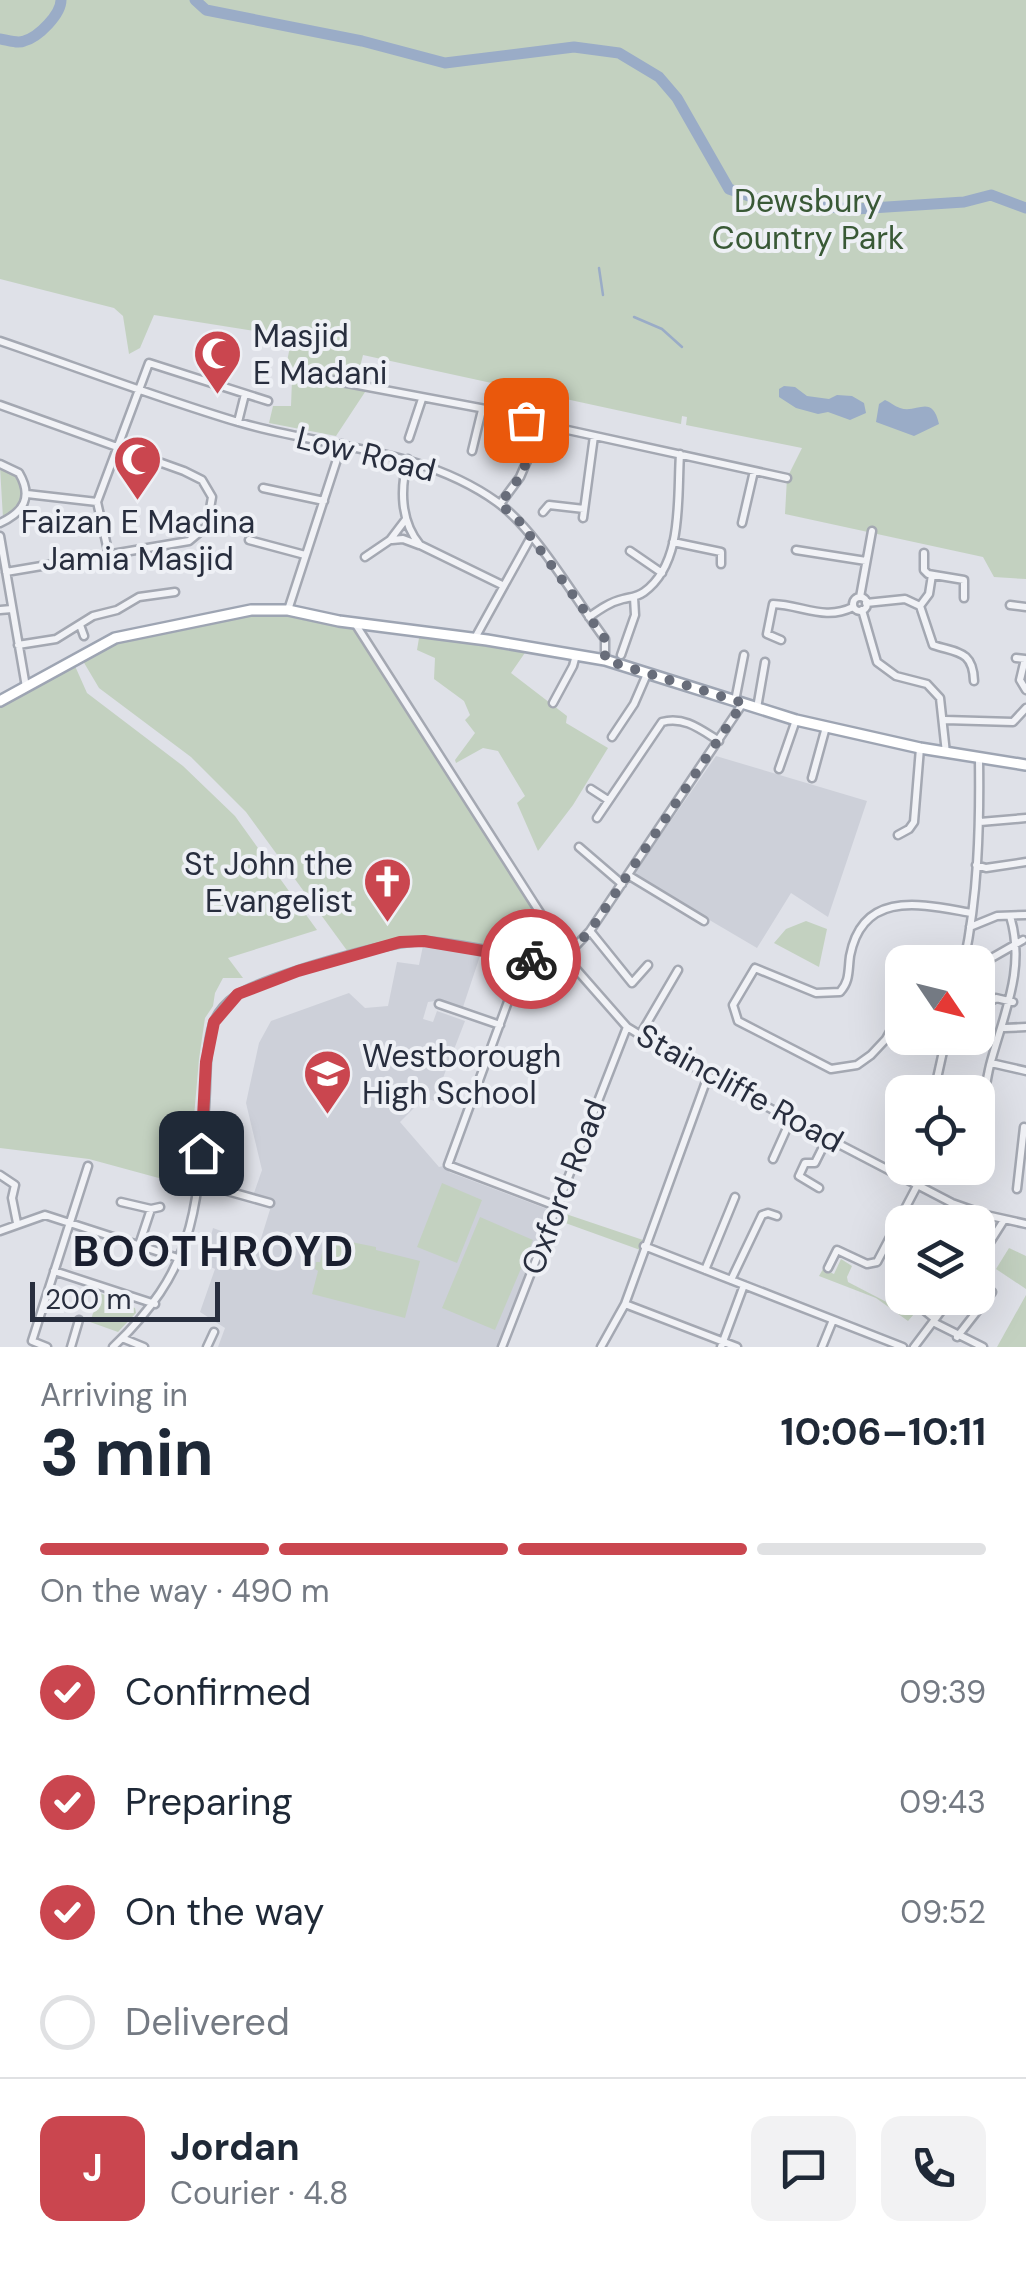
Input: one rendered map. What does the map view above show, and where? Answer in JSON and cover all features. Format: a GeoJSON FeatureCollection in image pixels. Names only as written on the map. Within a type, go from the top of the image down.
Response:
{"type":"FeatureCollection","features":[{"type":"Feature","properties":{"kind":"main road"},"geometry":{"type":"LineString","coordinates":[[0,701],[116,638],[252,610],[288,610],[605,660],[796,720],[920,748],[1026,765]]}},
{"type":"Feature","properties":{"kind":"street","name":"Low Road"},"geometry":{"type":"LineString","coordinates":[[0,341],[238,422],[408,459],[465,483],[500,504],[531,537],[605,639],[605,660]]}},
{"type":"Feature","properties":{"kind":"street"},"geometry":{"type":"LineString","coordinates":[[108,556],[98,502],[146,367],[156,363],[268,401]]}},
{"type":"Feature","properties":{"kind":"street"},"geometry":{"type":"LineString","coordinates":[[294,373],[512,414],[526,420],[539,433]]}},
{"type":"Feature","properties":{"kind":"street"},"geometry":{"type":"LineString","coordinates":[[238,422],[245,394]]}},
{"type":"Feature","properties":{"kind":"street"},"geometry":{"type":"LineString","coordinates":[[410,438],[422,399]]}},
{"type":"Feature","properties":{"kind":"street"},"geometry":{"type":"LineString","coordinates":[[0,405],[202,480],[212,497],[207,526],[190,541],[6,572]]}},
{"type":"Feature","properties":{"kind":"street"},"geometry":{"type":"LineString","coordinates":[[472,451],[482,410]]}},
{"type":"Feature","properties":{"kind":"street"},"geometry":{"type":"LineString","coordinates":[[539,433],[561,427],[787,478]]}},
{"type":"Feature","properties":{"kind":"street"},"geometry":{"type":"LineString","coordinates":[[500,504],[520,477],[539,433]]}},
{"type":"Feature","properties":{"kind":"street"},"geometry":{"type":"LineString","coordinates":[[543,512],[549,505],[584,514],[594,436]]}},
{"type":"Feature","properties":{"kind":"street"},"geometry":{"type":"LineString","coordinates":[[288,610],[342,444]]}},
{"type":"Feature","properties":{"kind":"street"},"geometry":{"type":"LineString","coordinates":[[589,618],[610,603],[642,594],[663,573],[673,542],[680,454]]}},
{"type":"Feature","properties":{"kind":"street"},"geometry":{"type":"LineString","coordinates":[[408,459],[403,479],[406,519],[410,534],[420,545]]}},
{"type":"Feature","properties":{"kind":"street"},"geometry":{"type":"LineString","coordinates":[[0,464],[19,473],[27,494],[24,507],[0,523]]}},
{"type":"Feature","properties":{"kind":"street"},"geometry":{"type":"LineString","coordinates":[[742,523],[754,470]]}},
{"type":"Feature","properties":{"kind":"street"},"geometry":{"type":"LineString","coordinates":[[263,488],[324,501]]}},
{"type":"Feature","properties":{"kind":"street"},"geometry":{"type":"LineString","coordinates":[[27,494],[98,502]]}},
{"type":"Feature","properties":{"kind":"street"},"geometry":{"type":"LineString","coordinates":[[364,556],[390,540],[406,519]]}},
{"type":"Feature","properties":{"kind":"street"},"geometry":{"type":"LineString","coordinates":[[872,531],[860,604],[877,662],[896,676],[914,679],[937,692],[945,720],[946,753]]}},
{"type":"Feature","properties":{"kind":"street"},"geometry":{"type":"LineString","coordinates":[[0,536],[26,687]]}},
{"type":"Feature","properties":{"kind":"street"},"geometry":{"type":"LineString","coordinates":[[474,638],[531,537]]}},
{"type":"Feature","properties":{"kind":"street"},"geometry":{"type":"LineString","coordinates":[[390,540],[403,539],[420,545],[502,585]]}},
{"type":"Feature","properties":{"kind":"street"},"geometry":{"type":"LineString","coordinates":[[249,540],[306,555]]}},
{"type":"Feature","properties":{"kind":"street"},"geometry":{"type":"LineString","coordinates":[[673,542],[721,552],[722,564]]}},
{"type":"Feature","properties":{"kind":"street"},"geometry":{"type":"LineString","coordinates":[[796,550],[866,561]]}},
{"type":"Feature","properties":{"kind":"street"},"geometry":{"type":"LineString","coordinates":[[630,551],[663,573]]}},
{"type":"Feature","properties":{"kind":"street"},"geometry":{"type":"LineString","coordinates":[[924,553],[924,570],[964,580],[964,598]]}},
{"type":"Feature","properties":{"kind":"street"},"geometry":{"type":"LineString","coordinates":[[920,606],[929,594],[932,575]]}},
{"type":"Feature","properties":{"kind":"street"},"geometry":{"type":"LineString","coordinates":[[18,645],[56,638],[93,616],[117,610],[138,597],[175,592]]}},
{"type":"Feature","properties":{"kind":"street"},"geometry":{"type":"LineString","coordinates":[[621,655],[635,615],[634,597]]}},
{"type":"Feature","properties":{"kind":"street"},"geometry":{"type":"LineString","coordinates":[[781,640],[767,634],[773,604],[838,614],[860,604],[905,599],[920,606],[934,645],[969,659],[974,681]]}},
{"type":"Feature","properties":{"kind":"street"},"geometry":{"type":"LineString","coordinates":[[1010,606],[1026,607]]}},
{"type":"Feature","properties":{"kind":"street"},"geometry":{"type":"LineString","coordinates":[[0,610],[12,609]]}},
{"type":"Feature","properties":{"kind":"street","name":"Staincliffe Road"},"geometry":{"type":"LineString","coordinates":[[354,622],[576,969],[626,1027],[708,1076],[885,1167]]}},
{"type":"Feature","properties":{"kind":"street"},"geometry":{"type":"LineString","coordinates":[[80,625],[84,636]]}},
{"type":"Feature","properties":{"kind":"street"},"geometry":{"type":"LineString","coordinates":[[554,702],[576,654]]}},
{"type":"Feature","properties":{"kind":"street"},"geometry":{"type":"LineString","coordinates":[[568,954],[590,931],[718,740],[739,702],[744,655]]}},
{"type":"Feature","properties":{"kind":"street"},"geometry":{"type":"LineString","coordinates":[[1016,658],[1024,659],[1020,680],[1026,690]]}},
{"type":"Feature","properties":{"kind":"street"},"geometry":{"type":"LineString","coordinates":[[757,708],[766,662]]}},
{"type":"Feature","properties":{"kind":"street"},"geometry":{"type":"LineString","coordinates":[[612,737],[634,704],[646,674]]}},
{"type":"Feature","properties":{"kind":"street"},"geometry":{"type":"LineString","coordinates":[[945,720],[1012,722],[1026,708]]}},
{"type":"Feature","properties":{"kind":"street"},"geometry":{"type":"LineString","coordinates":[[779,769],[796,720]]}},
{"type":"Feature","properties":{"kind":"street"},"geometry":{"type":"LineString","coordinates":[[597,818],[662,722],[687,722],[718,740]]}},
{"type":"Feature","properties":{"kind":"street"},"geometry":{"type":"LineString","coordinates":[[812,778],[826,727]]}},
{"type":"Feature","properties":{"kind":"street"},"geometry":{"type":"LineString","coordinates":[[898,834],[914,822],[920,748]]}},
{"type":"Feature","properties":{"kind":"street"},"geometry":{"type":"LineString","coordinates":[[966,945],[980,822],[979,759]]}},
{"type":"Feature","properties":{"kind":"street"},"geometry":{"type":"LineString","coordinates":[[591,789],[608,800]]}},
{"type":"Feature","properties":{"kind":"street"},"geometry":{"type":"LineString","coordinates":[[980,822],[1026,818]]}},
{"type":"Feature","properties":{"kind":"street"},"geometry":{"type":"LineString","coordinates":[[579,847],[622,884]]}},
{"type":"Feature","properties":{"kind":"street"},"geometry":{"type":"LineString","coordinates":[[976,865],[986,868],[1026,862]]}},
{"type":"Feature","properties":{"kind":"street"},"geometry":{"type":"LineString","coordinates":[[628,875],[704,921]]}},
{"type":"Feature","properties":{"kind":"street"},"geometry":{"type":"LineString","coordinates":[[885,1041],[857,1065],[839,1069],[821,1066],[738,1021],[733,1005],[756,968],[816,994],[840,992],[847,985],[855,942],[865,924],[882,910],[914,902],[972,913]]}},
{"type":"Feature","properties":{"kind":"street"},"geometry":{"type":"LineString","coordinates":[[969,928],[997,916],[1026,915]]}},
{"type":"Feature","properties":{"kind":"street"},"geometry":{"type":"LineString","coordinates":[[988,1075],[1023,982],[1024,945],[1010,916]]}},
{"type":"Feature","properties":{"kind":"street"},"geometry":{"type":"LineString","coordinates":[[590,931],[632,983],[648,965]]}},
{"type":"Feature","properties":{"kind":"street"},"geometry":{"type":"LineString","coordinates":[[113,1347],[155,1304],[181,1259],[198,1183],[206,1062],[214,1022],[238,994],[298,971],[400,942],[424,941],[576,969]]}},
{"type":"Feature","properties":{"kind":"street"},"geometry":{"type":"LineString","coordinates":[[995,957],[1024,945]]}},
{"type":"Feature","properties":{"kind":"street"},"geometry":{"type":"LineString","coordinates":[[546,962],[563,946]]}},
{"type":"Feature","properties":{"kind":"street"},"geometry":{"type":"LineString","coordinates":[[524,958],[448,1164],[556,1206]]}},
{"type":"Feature","properties":{"kind":"street"},"geometry":{"type":"LineString","coordinates":[[640,1035],[678,970]]}},
{"type":"Feature","properties":{"kind":"street"},"geometry":{"type":"LineString","coordinates":[[995,999],[1013,1002]]}},
{"type":"Feature","properties":{"kind":"street"},"geometry":{"type":"LineString","coordinates":[[440,1004],[500,1025]]}},
{"type":"Feature","properties":{"kind":"street","name":"Oxford Road"},"geometry":{"type":"LineString","coordinates":[[502,1347],[626,1027]]}},
{"type":"Feature","properties":{"kind":"street"},"geometry":{"type":"LineString","coordinates":[[1005,1028],[1026,1027]]}},
{"type":"Feature","properties":{"kind":"street"},"geometry":{"type":"LineString","coordinates":[[990,1063],[1026,1071]]}},
{"type":"Feature","properties":{"kind":"street"},"geometry":{"type":"LineString","coordinates":[[601,1347],[625,1304],[708,1076]]}},
{"type":"Feature","properties":{"kind":"street"},"geometry":{"type":"LineString","coordinates":[[773,1159],[791,1119]]}},
{"type":"Feature","properties":{"kind":"street"},"geometry":{"type":"LineString","coordinates":[[1016,1189],[1023,1161],[1024,1128]]}},
{"type":"Feature","properties":{"kind":"street"},"geometry":{"type":"LineString","coordinates":[[819,1188],[798,1176],[806,1163],[816,1163],[828,1137]]}},
{"type":"Feature","properties":{"kind":"street"},"geometry":{"type":"LineString","coordinates":[[47,1347],[32,1341],[88,1166]]}},
{"type":"Feature","properties":{"kind":"street"},"geometry":{"type":"LineString","coordinates":[[0,1175],[15,1184],[12,1198],[17,1224]]}},
{"type":"Feature","properties":{"kind":"street"},"geometry":{"type":"LineString","coordinates":[[198,1183],[270,1203]]}},
{"type":"Feature","properties":{"kind":"street"},"geometry":{"type":"LineString","coordinates":[[828,1268],[837,1250],[867,1264],[876,1262],[915,1185]]}},
{"type":"Feature","properties":{"kind":"street","name":"Staincliffe Road"},"geometry":{"type":"LineString","coordinates":[[920,1185],[952,1203],[1026,1224]]}},
{"type":"Feature","properties":{"kind":"street"},"geometry":{"type":"LineString","coordinates":[[704,1270],[735,1197]]}},
{"type":"Feature","properties":{"kind":"street"},"geometry":{"type":"LineString","coordinates":[[120,1202],[160,1207]]}},
{"type":"Feature","properties":{"kind":"street"},"geometry":{"type":"LineString","coordinates":[[138,1245],[151,1208]]}},
{"type":"Feature","properties":{"kind":"street"},"geometry":{"type":"LineString","coordinates":[[0,1231],[45,1215],[181,1259]]}},
{"type":"Feature","properties":{"kind":"street"},"geometry":{"type":"LineString","coordinates":[[731,1280],[762,1215],[777,1216]]}},
{"type":"Feature","properties":{"kind":"street"},"geometry":{"type":"LineString","coordinates":[[995,1234],[1004,1220]]}},
{"type":"Feature","properties":{"kind":"street"},"geometry":{"type":"LineString","coordinates":[[644,1246],[903,1347]]}},
{"type":"Feature","properties":{"kind":"street"},"geometry":{"type":"LineString","coordinates":[[54,1271],[155,1304]]}},
{"type":"Feature","properties":{"kind":"street"},"geometry":{"type":"LineString","coordinates":[[722,1344],[744,1285]]}},
{"type":"Feature","properties":{"kind":"street"},"geometry":{"type":"LineString","coordinates":[[625,1304],[736,1347]]}},
{"type":"Feature","properties":{"kind":"street"},"geometry":{"type":"LineString","coordinates":[[928,1315],[957,1337],[982,1347]]}},
{"type":"Feature","properties":{"kind":"street"},"geometry":{"type":"LineString","coordinates":[[914,1347],[938,1315]]}},
{"type":"Feature","properties":{"kind":"street"},"geometry":{"type":"LineString","coordinates":[[957,1337],[974,1315]]}},
{"type":"Feature","properties":{"kind":"street"},"geometry":{"type":"LineString","coordinates":[[71,1347],[79,1320]]}},
{"type":"Feature","properties":{"kind":"street"},"geometry":{"type":"LineString","coordinates":[[822,1347],[833,1320]]}},
{"type":"Feature","properties":{"kind":"street"},"geometry":{"type":"LineString","coordinates":[[207,1347],[214,1332]]}},
{"type":"Feature","properties":{"kind":"street"},"geometry":{"type":"LineString","coordinates":[[122,1338],[144,1347]]}},
{"type":"Feature","properties":{"kind":"shaded area"},"geometry":{"type":"Polygon","coordinates":[[[716,756],[867,801],[828,917],[791,893],[757,948],[633,875],[716,756]]]}},
{"type":"Feature","properties":{"kind":"shaded area"},"geometry":{"type":"Polygon","coordinates":[[[424,941],[482,950],[462,1010],[428,1002],[423,1019],[433,1022],[437,1011],[465,1021],[434,1101],[419,1096],[418,1104],[400,1122],[439,1167],[448,1165],[449,1172],[549,1213],[497,1347],[218,1347],[225,1328],[200,1312],[215,1269],[204,1264],[213,1228],[259,1245],[273,1200],[254,1193],[262,1170],[246,1103],[259,1043],[271,1021],[349,993],[365,1008],[388,1006],[397,962],[419,965],[424,941]]]}},
{"type":"Feature","properties":{"kind":"green space","name":"Dewsbury Country Park"},"geometry":{"type":"Polygon","coordinates":[[[0,0],[1026,0],[1026,579],[994,577],[983,557],[785,514],[787,478],[802,448],[686,425],[687,417],[682,416],[681,424],[363,355],[355,387],[367,389],[336,436],[269,423],[273,406],[291,406],[292,380],[284,376],[292,337],[154,315],[140,348],[129,354],[123,316],[114,308],[0,279],[0,0]]]}},
{"type":"Feature","properties":{"kind":"green space"},"geometry":{"type":"Polygon","coordinates":[[[0,467],[17,478],[23,491],[19,505],[3,518],[0,467]]]}},
{"type":"Feature","properties":{"kind":"green space"},"geometry":{"type":"Polygon","coordinates":[[[288,610],[354,622],[563,947],[546,962],[424,941],[351,956],[246,812],[191,757],[99,688],[83,661],[115,638],[197,621],[288,610]]]}},
{"type":"Feature","properties":{"kind":"green space"},"geometry":{"type":"Polygon","coordinates":[[[420,632],[529,647],[511,673],[567,716],[566,723],[608,748],[573,805],[538,851],[517,803],[525,796],[498,751],[483,748],[456,763],[475,733],[465,720],[470,715],[464,701],[434,679],[435,658],[417,650],[420,632]]]}},
{"type":"Feature","properties":{"kind":"green space"},"geometry":{"type":"Polygon","coordinates":[[[75,666],[87,693],[183,766],[235,816],[317,930],[228,958],[243,978],[223,978],[205,1018],[188,1186],[89,1159],[0,1148],[0,708],[75,666]]]}},
{"type":"Feature","properties":{"kind":"green space"},"geometry":{"type":"Polygon","coordinates":[[[806,921],[827,929],[819,967],[774,943],[786,929],[806,921]]]}},
{"type":"Feature","properties":{"kind":"green space"},"geometry":{"type":"Polygon","coordinates":[[[442,1183],[482,1200],[457,1263],[417,1247],[442,1183]]]}},
{"type":"Feature","properties":{"kind":"green space"},"geometry":{"type":"Polygon","coordinates":[[[560,1212],[646,1241],[643,1251],[557,1220],[560,1212]]]}},
{"type":"Feature","properties":{"kind":"green space"},"geometry":{"type":"Polygon","coordinates":[[[480,1217],[533,1240],[495,1330],[442,1308],[480,1217]]]}},
{"type":"Feature","properties":{"kind":"green space"},"geometry":{"type":"Polygon","coordinates":[[[326,1237],[420,1261],[405,1318],[312,1294],[318,1271],[316,1262],[320,1262],[326,1237]]]}},
{"type":"Feature","properties":{"kind":"green space"},"geometry":{"type":"Polygon","coordinates":[[[1009,1248],[1026,1256],[1026,1289],[996,1269],[1009,1248]]]}},
{"type":"Feature","properties":{"kind":"green space"},"geometry":{"type":"Polygon","coordinates":[[[841,1259],[852,1266],[848,1282],[885,1304],[819,1276],[823,1269],[834,1274],[841,1259]]]}},
{"type":"Feature","properties":{"kind":"green space"},"geometry":{"type":"Polygon","coordinates":[[[100,1293],[135,1308],[136,1313],[118,1332],[90,1322],[100,1293]]]}},
{"type":"Feature","properties":{"kind":"green space"},"geometry":{"type":"Polygon","coordinates":[[[1026,1295],[1026,1347],[997,1347],[1026,1295]]]}},
{"type":"Feature","properties":{"kind":"water"},"geometry":{"type":"Polygon","coordinates":[[[795,387],[807,396],[852,396],[864,403],[866,413],[850,420],[828,412],[818,414],[796,408],[779,397],[779,389],[795,387]]]}},
{"type":"Feature","properties":{"kind":"water"},"geometry":{"type":"Polygon","coordinates":[[[885,400],[906,409],[928,407],[939,424],[914,436],[876,422],[879,404],[885,400]]]}},
{"type":"Feature","properties":{"kind":"waterway"},"geometry":{"type":"LineString","coordinates":[[0,39],[22,42],[36,35],[53,18],[61,0]]}},
{"type":"Feature","properties":{"kind":"waterway"},"geometry":{"type":"LineString","coordinates":[[195,0],[206,10],[362,41],[445,63],[574,47],[619,53],[659,77],[677,98],[729,189],[769,203],[856,209],[964,202],[991,195],[1026,208]]}},
{"type":"Feature","properties":{"kind":"waterway"},"geometry":{"type":"LineString","coordinates":[[599,268],[603,295]]}},
{"type":"Feature","properties":{"kind":"waterway"},"geometry":{"type":"LineString","coordinates":[[634,317],[662,329],[682,347]]}},
{"type":"Feature","properties":{"kind":"way so far"},"geometry":{"type":"LineString","coordinates":[[526,420],[539,433],[520,477],[500,504],[520,522],[605,639],[605,660],[743,703],[590,931],[568,954],[563,946],[546,962],[531,959]]}},
{"type":"Feature","properties":{"kind":"place","name":"Masjid E Madani"},"geometry":{"type":"Point","coordinates":[218,396]}},
{"type":"Feature","properties":{"kind":"place","name":"Faizan E Madina Jamia Masjid"},"geometry":{"type":"Point","coordinates":[138,502]}},
{"type":"Feature","properties":{"kind":"place","name":"St John the Evangelist"},"geometry":{"type":"Point","coordinates":[388,924]}},
{"type":"Feature","properties":{"kind":"place","name":"Westborough High School"},"geometry":{"type":"Point","coordinates":[327,1116]}},
{"type":"Feature","properties":{"kind":"district","name":"BOOTHROYD"},"geometry":{"type":"Point","coordinates":[214,1251]}},
{"type":"Feature","properties":{"kind":"route"},"geometry":{"type":"LineString","coordinates":[[201,1153],[206,1062],[214,1022],[238,994],[298,971],[400,942],[424,941],[531,959]]}}]}
